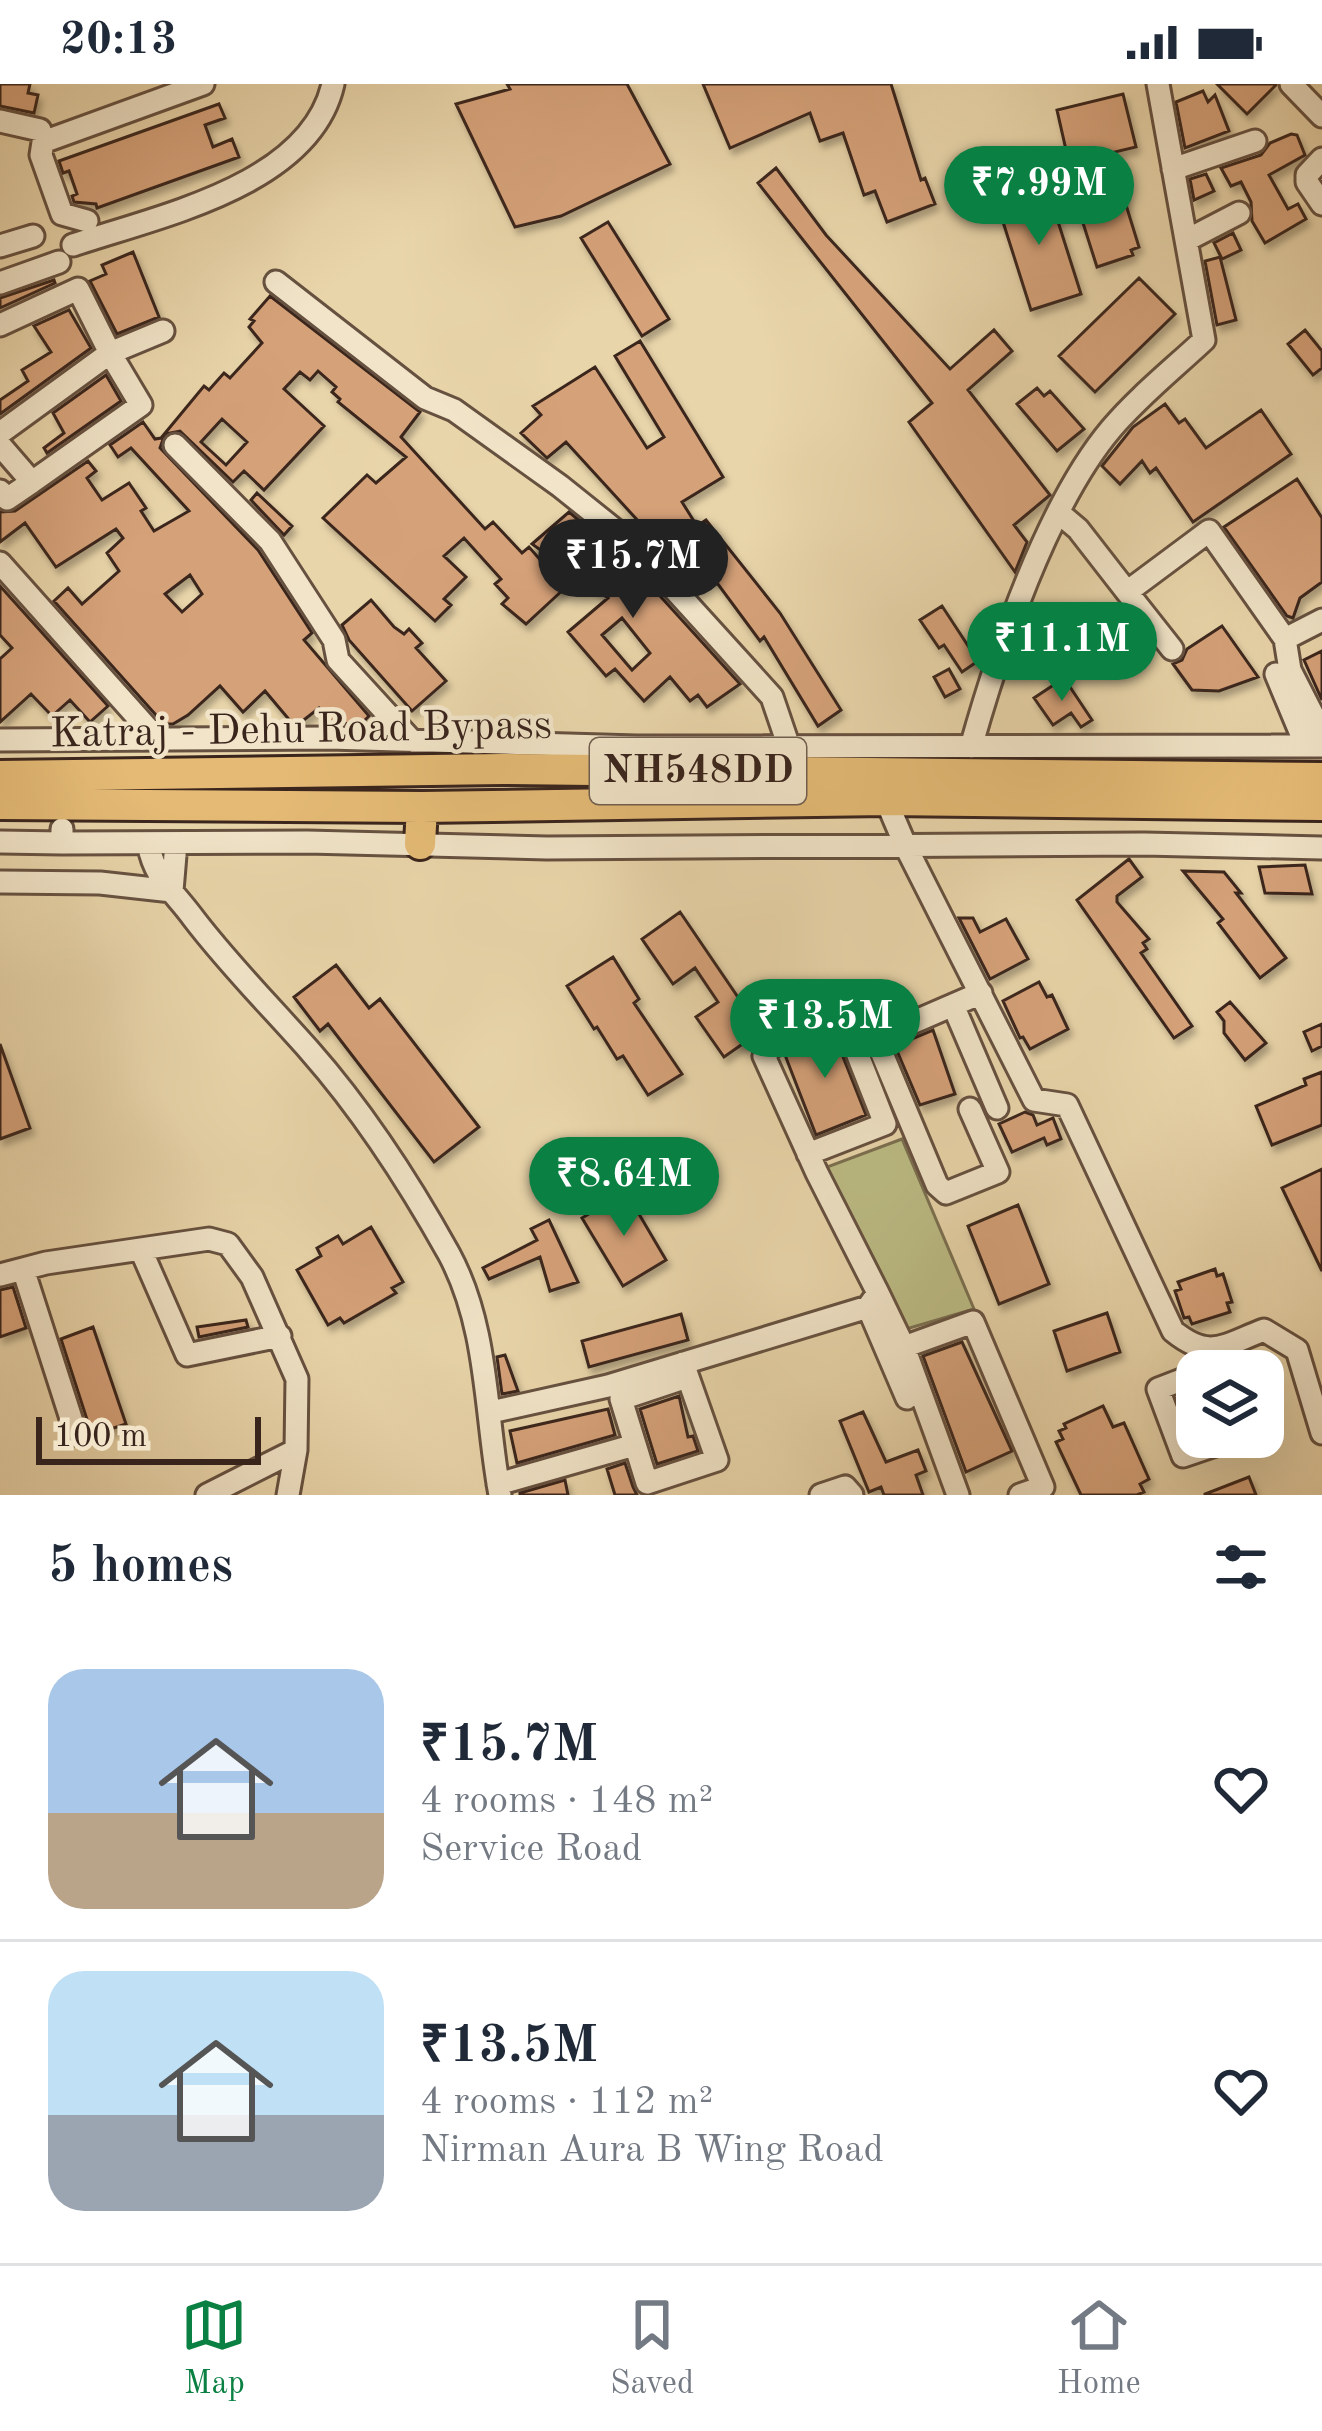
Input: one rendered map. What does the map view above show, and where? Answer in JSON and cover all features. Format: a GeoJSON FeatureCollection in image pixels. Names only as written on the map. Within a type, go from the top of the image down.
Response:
{"type":"FeatureCollection","features":[{"type":"Feature","properties":{"kind":"highway","name":"Katraj - Dehu Road Bypass"},"geometry":{"type":"LineString","coordinates":[[0,776],[502,769],[1322,778]]}},
{"type":"Feature","properties":{"kind":"highway","name":"Katraj - Dehu Road Bypass"},"geometry":{"type":"LineString","coordinates":[[0,804],[422,806],[886,800],[1322,805]]}},
{"type":"Feature","properties":{"kind":"highway"},"geometry":{"type":"LineString","coordinates":[[421,844],[422,806]]}},
{"type":"Feature","properties":{"kind":"street"},"geometry":{"type":"LineString","coordinates":[[87,221],[62,214],[40,147],[155,93],[203,84]]}},
{"type":"Feature","properties":{"kind":"street"},"geometry":{"type":"LineString","coordinates":[[0,283],[262,175],[302,143],[333,84]]}},
{"type":"Feature","properties":{"kind":"street"},"geometry":{"type":"LineString","coordinates":[[971,746],[993,670],[1060,513],[1110,430],[1204,340],[1158,84]]}},
{"type":"Feature","properties":{"kind":"street"},"geometry":{"type":"LineString","coordinates":[[1291,84],[1322,116]]}},
{"type":"Feature","properties":{"kind":"street"},"geometry":{"type":"LineString","coordinates":[[0,121],[40,130]]}},
{"type":"Feature","properties":{"kind":"street"},"geometry":{"type":"LineString","coordinates":[[1173,170],[1255,141]]}},
{"type":"Feature","properties":{"kind":"street"},"geometry":{"type":"LineString","coordinates":[[1322,159],[1306,175],[1322,204]]}},
{"type":"Feature","properties":{"kind":"street"},"geometry":{"type":"LineString","coordinates":[[1187,240],[1239,213]]}},
{"type":"Feature","properties":{"kind":"street"},"geometry":{"type":"LineString","coordinates":[[0,246],[33,236]]}},
{"type":"Feature","properties":{"kind":"street"},"geometry":{"type":"LineString","coordinates":[[276,282],[425,398],[454,410],[635,547],[772,697],[789,747]]}},
{"type":"Feature","properties":{"kind":"street"},"geometry":{"type":"LineString","coordinates":[[0,325],[78,289],[141,405],[7,499],[0,491]]}},
{"type":"Feature","properties":{"kind":"street"},"geometry":{"type":"LineString","coordinates":[[0,433],[110,353],[163,331]]}},
{"type":"Feature","properties":{"kind":"street"},"geometry":{"type":"LineString","coordinates":[[0,445],[32,482]]}},
{"type":"Feature","properties":{"kind":"street"},"geometry":{"type":"LineString","coordinates":[[176,445],[270,541],[334,640],[338,660],[412,741]]}},
{"type":"Feature","properties":{"kind":"street"},"geometry":{"type":"LineString","coordinates":[[1060,513],[1172,649]]}},
{"type":"Feature","properties":{"kind":"street"},"geometry":{"type":"LineString","coordinates":[[1127,592],[1209,532],[1285,639],[1290,670],[1317,742]]}},
{"type":"Feature","properties":{"kind":"street"},"geometry":{"type":"LineString","coordinates":[[0,563],[157,739]]}},
{"type":"Feature","properties":{"kind":"street"},"geometry":{"type":"LineString","coordinates":[[1285,639],[1322,620]]}},
{"type":"Feature","properties":{"kind":"street"},"geometry":{"type":"LineString","coordinates":[[1276,674],[1317,742]]}},
{"type":"Feature","properties":{"kind":"street"},"geometry":{"type":"LineString","coordinates":[[0,740],[62,747],[157,739],[637,747],[1317,742]]}},
{"type":"Feature","properties":{"kind":"street"},"geometry":{"type":"LineString","coordinates":[[886,800],[1034,1100],[1067,1105],[1174,1331],[1195,1350]]}},
{"type":"Feature","properties":{"kind":"street"},"geometry":{"type":"LineString","coordinates":[[0,842],[62,836],[148,843],[547,848],[1144,844],[1322,848]]}},
{"type":"Feature","properties":{"kind":"street"},"geometry":{"type":"LineString","coordinates":[[148,843],[159,879],[252,992],[310,1051],[383,1150],[451,1258],[469,1300],[491,1412],[499,1490],[624,1448]]}},
{"type":"Feature","properties":{"kind":"street"},"geometry":{"type":"LineString","coordinates":[[172,891],[176,843]]}},
{"type":"Feature","properties":{"kind":"street"},"geometry":{"type":"LineString","coordinates":[[0,882],[100,883],[172,891]]}},
{"type":"Feature","properties":{"kind":"street"},"geometry":{"type":"LineString","coordinates":[[970,1108],[998,1172],[946,1193],[938,1185],[878,1044],[886,1034],[981,993]]}},
{"type":"Feature","properties":{"kind":"street"},"geometry":{"type":"LineString","coordinates":[[812,1164],[885,1124],[837,1002],[797,1018],[764,1056],[812,1164],[873,1300],[907,1398]]}},
{"type":"Feature","properties":{"kind":"street"},"geometry":{"type":"LineString","coordinates":[[953,1005],[998,1108]]}},
{"type":"Feature","properties":{"kind":"street"},"geometry":{"type":"LineString","coordinates":[[0,1275],[209,1239],[227,1244],[252,1277],[297,1379],[296,1450],[289,1495]]}},
{"type":"Feature","properties":{"kind":"street"},"geometry":{"type":"LineString","coordinates":[[141,1250],[187,1355],[280,1336]]}},
{"type":"Feature","properties":{"kind":"street"},"geometry":{"type":"LineString","coordinates":[[23,1269],[76,1434]]}},
{"type":"Feature","properties":{"kind":"street"},"geometry":{"type":"LineString","coordinates":[[685,1370],[717,1460],[647,1483],[621,1399],[685,1370],[873,1300]]}},
{"type":"Feature","properties":{"kind":"street"},"geometry":{"type":"LineString","coordinates":[[873,1300],[904,1347],[958,1495]]}},
{"type":"Feature","properties":{"kind":"street"},"geometry":{"type":"LineString","coordinates":[[904,1347],[973,1322],[1043,1487],[1020,1495]]}},
{"type":"Feature","properties":{"kind":"street"},"geometry":{"type":"LineString","coordinates":[[1234,1350],[1264,1330],[1297,1350],[1322,1433]]}},
{"type":"Feature","properties":{"kind":"street"},"geometry":{"type":"LineString","coordinates":[[491,1412],[685,1370]]}},
{"type":"Feature","properties":{"kind":"street"},"geometry":{"type":"LineString","coordinates":[[1176,1382],[1158,1390],[1176,1436]]}},
{"type":"Feature","properties":{"kind":"street"},"geometry":{"type":"LineString","coordinates":[[207,1495],[296,1450]]}},
{"type":"Feature","properties":{"kind":"street"},"geometry":{"type":"LineString","coordinates":[[821,1495],[845,1487],[852,1495]]}},
{"type":"Feature","properties":{"kind":"green space"},"geometry":{"type":"Polygon","coordinates":[[[902,1139],[974,1309],[903,1330],[827,1167],[902,1139]]]}},
{"type":"Feature","properties":{"kind":"building"},"geometry":{"type":"Polygon","coordinates":[[[0,84],[30,84],[28,93],[38,95],[34,113],[0,106],[0,84]]]}},
{"type":"Feature","properties":{"kind":"building"},"geometry":{"type":"Polygon","coordinates":[[[507,84],[627,84],[670,164],[561,216],[515,227],[456,104],[510,89],[507,84]]]}},
{"type":"Feature","properties":{"kind":"building"},"geometry":{"type":"Polygon","coordinates":[[[703,84],[891,84],[921,180],[925,178],[935,204],[887,222],[875,191],[864,195],[843,133],[820,141],[810,113],[730,148],[703,84]]]}},
{"type":"Feature","properties":{"kind":"building"},"geometry":{"type":"Polygon","coordinates":[[[1217,84],[1276,84],[1276,85],[1247,114],[1217,84]]]}},
{"type":"Feature","properties":{"kind":"building"},"geometry":{"type":"Polygon","coordinates":[[[1203,91],[1208,102],[1215,95],[1229,131],[1185,148],[1176,102],[1203,91]]]}},
{"type":"Feature","properties":{"kind":"building"},"geometry":{"type":"Polygon","coordinates":[[[1123,94],[1136,147],[1069,163],[1057,110],[1123,94]]]}},
{"type":"Feature","properties":{"kind":"building"},"geometry":{"type":"Polygon","coordinates":[[[219,104],[225,118],[205,125],[213,147],[232,139],[239,157],[97,208],[96,204],[74,202],[72,196],[77,194],[69,171],[63,173],[59,161],[219,104]]]}},
{"type":"Feature","properties":{"kind":"building"},"geometry":{"type":"Polygon","coordinates":[[[1297,135],[1305,155],[1269,175],[1288,209],[1298,204],[1306,219],[1265,243],[1252,221],[1251,202],[1241,182],[1231,186],[1221,168],[1261,155],[1270,143],[1297,135]]]}},
{"type":"Feature","properties":{"kind":"building"},"geometry":{"type":"Polygon","coordinates":[[[776,168],[826,235],[950,369],[994,330],[1012,351],[968,390],[1050,495],[1014,525],[1027,542],[1015,572],[909,422],[932,403],[758,183],[776,168]]]}},
{"type":"Feature","properties":{"kind":"building"},"geometry":{"type":"Polygon","coordinates":[[[1206,174],[1214,191],[1194,200],[1190,179],[1206,174]]]}},
{"type":"Feature","properties":{"kind":"building"},"geometry":{"type":"Polygon","coordinates":[[[1047,187],[1081,294],[1031,310],[997,203],[1047,187]]]}},
{"type":"Feature","properties":{"kind":"building"},"geometry":{"type":"Polygon","coordinates":[[[1122,192],[1139,247],[1131,250],[1133,255],[1097,267],[1076,201],[1122,192]]]}},
{"type":"Feature","properties":{"kind":"building"},"geometry":{"type":"Polygon","coordinates":[[[608,222],[669,319],[642,336],[581,238],[608,222]]]}},
{"type":"Feature","properties":{"kind":"building"},"geometry":{"type":"Polygon","coordinates":[[[1233,233],[1241,250],[1222,259],[1214,243],[1233,233]]]}},
{"type":"Feature","properties":{"kind":"building"},"geometry":{"type":"Polygon","coordinates":[[[133,252],[159,317],[117,334],[90,281],[106,274],[102,265],[133,252]]]}},
{"type":"Feature","properties":{"kind":"building"},"geometry":{"type":"Polygon","coordinates":[[[1220,257],[1236,320],[1217,325],[1205,261],[1220,257]]]}},
{"type":"Feature","properties":{"kind":"building"},"geometry":{"type":"Polygon","coordinates":[[[1139,278],[1175,314],[1095,392],[1059,356],[1139,278]]]}},
{"type":"Feature","properties":{"kind":"building"},"geometry":{"type":"Polygon","coordinates":[[[55,283],[0,308],[0,298],[55,283]]]}},
{"type":"Feature","properties":{"kind":"building"},"geometry":{"type":"Polygon","coordinates":[[[270,296],[420,412],[401,437],[485,529],[493,522],[522,553],[529,547],[565,588],[526,624],[502,604],[508,598],[495,584],[501,579],[464,538],[444,556],[466,577],[444,599],[451,605],[435,621],[323,518],[367,475],[376,483],[406,457],[338,402],[332,392],[336,387],[318,371],[310,380],[300,372],[284,389],[324,426],[264,490],[244,471],[233,482],[180,431],[165,434],[160,448],[258,550],[312,633],[304,640],[369,716],[361,724],[333,723],[319,708],[300,723],[292,723],[265,691],[243,712],[220,686],[188,715],[164,724],[54,601],[68,588],[82,604],[119,571],[107,553],[123,538],[116,529],[56,567],[25,523],[0,542],[0,512],[15,511],[88,461],[96,471],[87,478],[102,500],[129,483],[154,531],[189,511],[131,448],[118,457],[110,445],[143,422],[155,439],[161,438],[204,386],[209,390],[224,373],[230,378],[262,343],[249,327],[254,321],[250,319],[270,296]],[[222,419],[201,442],[226,465],[247,442],[222,419]],[[190,575],[165,594],[182,612],[202,594],[190,575]]]}},
{"type":"Feature","properties":{"kind":"building"},"geometry":{"type":"Polygon","coordinates":[[[69,310],[91,348],[0,414],[0,400],[28,381],[22,370],[51,352],[34,326],[69,310]]]}},
{"type":"Feature","properties":{"kind":"building"},"geometry":{"type":"Polygon","coordinates":[[[1305,330],[1322,351],[1322,368],[1313,375],[1288,344],[1305,330]]]}},
{"type":"Feature","properties":{"kind":"building"},"geometry":{"type":"Polygon","coordinates":[[[640,341],[723,477],[682,502],[697,526],[706,520],[780,613],[841,710],[818,726],[764,637],[760,641],[709,572],[701,577],[664,526],[651,535],[566,442],[547,458],[521,433],[541,415],[533,406],[595,367],[647,448],[664,437],[615,356],[640,341]]]}},
{"type":"Feature","properties":{"kind":"building"},"geometry":{"type":"Polygon","coordinates":[[[106,375],[121,401],[47,453],[44,448],[64,433],[53,413],[106,375]]]}},
{"type":"Feature","properties":{"kind":"building"},"geometry":{"type":"Polygon","coordinates":[[[1037,388],[1044,396],[1050,391],[1084,429],[1057,451],[1017,404],[1037,388]]]}},
{"type":"Feature","properties":{"kind":"building"},"geometry":{"type":"Polygon","coordinates":[[[1165,404],[1179,423],[1185,419],[1206,448],[1261,410],[1291,454],[1193,522],[1156,468],[1150,473],[1142,461],[1120,484],[1102,466],[1133,427],[1165,404]]]}},
{"type":"Feature","properties":{"kind":"building"},"geometry":{"type":"Polygon","coordinates":[[[1297,479],[1322,518],[1322,582],[1300,598],[1293,618],[1224,527],[1297,479]]]}},
{"type":"Feature","properties":{"kind":"building"},"geometry":{"type":"Polygon","coordinates":[[[257,493],[292,526],[284,535],[251,500],[257,493]]]}},
{"type":"Feature","properties":{"kind":"building"},"geometry":{"type":"Polygon","coordinates":[[[569,512],[631,564],[740,684],[707,707],[698,695],[690,701],[670,677],[644,701],[615,669],[606,676],[568,632],[608,598],[532,544],[569,512]],[[622,618],[602,635],[632,670],[650,653],[622,618]]]}},
{"type":"Feature","properties":{"kind":"building"},"geometry":{"type":"Polygon","coordinates":[[[0,586],[108,706],[90,722],[70,700],[52,716],[31,694],[0,722],[0,659],[12,648],[0,635],[0,586]]]}},
{"type":"Feature","properties":{"kind":"building"},"geometry":{"type":"Polygon","coordinates":[[[371,600],[394,627],[404,634],[409,629],[422,643],[416,648],[446,681],[412,711],[349,640],[342,625],[371,600]]]}},
{"type":"Feature","properties":{"kind":"building"},"geometry":{"type":"Polygon","coordinates":[[[942,606],[978,661],[962,672],[920,620],[942,606]]]}},
{"type":"Feature","properties":{"kind":"building"},"geometry":{"type":"Polygon","coordinates":[[[1123,611],[1136,628],[1089,663],[1079,649],[1104,633],[1100,627],[1123,611]]]}},
{"type":"Feature","properties":{"kind":"building"},"geometry":{"type":"Polygon","coordinates":[[[1222,626],[1258,677],[1219,691],[1192,690],[1173,664],[1222,626]]]}},
{"type":"Feature","properties":{"kind":"building"},"geometry":{"type":"Polygon","coordinates":[[[1322,651],[1322,700],[1304,660],[1322,651]]]}},
{"type":"Feature","properties":{"kind":"building"},"geometry":{"type":"Polygon","coordinates":[[[949,669],[960,689],[945,697],[934,677],[949,669]]]}},
{"type":"Feature","properties":{"kind":"building"},"geometry":{"type":"Polygon","coordinates":[[[1064,678],[1092,720],[1081,727],[1071,713],[1053,725],[1034,698],[1064,678]]]}},
{"type":"Feature","properties":{"kind":"building"},"geometry":{"type":"Polygon","coordinates":[[[1129,859],[1142,877],[1117,896],[1117,902],[1149,939],[1141,953],[1192,1026],[1174,1038],[1077,900],[1129,859]]]}},
{"type":"Feature","properties":{"kind":"building"},"geometry":{"type":"Polygon","coordinates":[[[1305,865],[1312,894],[1265,893],[1259,867],[1305,865]]]}},
{"type":"Feature","properties":{"kind":"building"},"geometry":{"type":"Polygon","coordinates":[[[1183,871],[1224,872],[1286,958],[1260,978],[1218,923],[1223,919],[1183,871]]]}},
{"type":"Feature","properties":{"kind":"building"},"geometry":{"type":"Polygon","coordinates":[[[680,912],[761,1031],[724,1057],[696,1017],[718,1002],[695,968],[673,984],[642,939],[680,912]]]}},
{"type":"Feature","properties":{"kind":"building"},"geometry":{"type":"Polygon","coordinates":[[[959,918],[973,918],[980,932],[1006,919],[1028,959],[990,979],[959,918]]]}},
{"type":"Feature","properties":{"kind":"building"},"geometry":{"type":"Polygon","coordinates":[[[613,957],[639,999],[634,1003],[682,1074],[648,1095],[623,1056],[617,1059],[594,1029],[567,986],[613,957]]]}},
{"type":"Feature","properties":{"kind":"building"},"geometry":{"type":"Polygon","coordinates":[[[336,965],[369,1008],[380,999],[479,1127],[434,1162],[328,1024],[320,1031],[294,997],[336,965]]]}},
{"type":"Feature","properties":{"kind":"building"},"geometry":{"type":"Polygon","coordinates":[[[1039,982],[1047,997],[1052,995],[1068,1029],[1030,1049],[1003,1001],[1039,982]]]}},
{"type":"Feature","properties":{"kind":"building"},"geometry":{"type":"Polygon","coordinates":[[[1230,1002],[1266,1043],[1245,1060],[1224,1033],[1224,1021],[1217,1012],[1230,1002]]]}},
{"type":"Feature","properties":{"kind":"building"},"geometry":{"type":"Polygon","coordinates":[[[830,1024],[866,1115],[816,1135],[785,1055],[807,1043],[804,1033],[830,1024]]]}},
{"type":"Feature","properties":{"kind":"building"},"geometry":{"type":"Polygon","coordinates":[[[1322,1024],[1322,1046],[1312,1051],[1304,1032],[1322,1024]]]}},
{"type":"Feature","properties":{"kind":"building"},"geometry":{"type":"Polygon","coordinates":[[[933,1030],[955,1094],[920,1105],[895,1046],[933,1030]]]}},
{"type":"Feature","properties":{"kind":"building"},"geometry":{"type":"Polygon","coordinates":[[[0,1044],[30,1128],[0,1139],[0,1044]]]}},
{"type":"Feature","properties":{"kind":"building"},"geometry":{"type":"Polygon","coordinates":[[[1322,1072],[1322,1125],[1272,1145],[1256,1106],[1306,1085],[1304,1079],[1322,1072]]]}},
{"type":"Feature","properties":{"kind":"building"},"geometry":{"type":"Polygon","coordinates":[[[1025,1112],[1033,1115],[1037,1125],[1053,1118],[1061,1139],[1047,1145],[1044,1138],[1012,1152],[999,1124],[1025,1112]]]}},
{"type":"Feature","properties":{"kind":"building"},"geometry":{"type":"Polygon","coordinates":[[[1322,1169],[1322,1271],[1282,1188],[1322,1169]]]}},
{"type":"Feature","properties":{"kind":"building"},"geometry":{"type":"Polygon","coordinates":[[[626,1192],[666,1260],[623,1286],[582,1218],[626,1192]]]}},
{"type":"Feature","properties":{"kind":"building"},"geometry":{"type":"Polygon","coordinates":[[[1018,1205],[1049,1284],[999,1304],[968,1226],[1018,1205]]]}},
{"type":"Feature","properties":{"kind":"building"},"geometry":{"type":"Polygon","coordinates":[[[549,1220],[578,1282],[550,1291],[540,1257],[489,1279],[483,1268],[537,1240],[531,1229],[549,1220]]]}},
{"type":"Feature","properties":{"kind":"building"},"geometry":{"type":"Polygon","coordinates":[[[371,1227],[403,1282],[392,1288],[396,1293],[344,1323],[340,1318],[328,1325],[297,1270],[321,1256],[317,1248],[338,1236],[343,1244],[371,1227]]]}},
{"type":"Feature","properties":{"kind":"building"},"geometry":{"type":"Polygon","coordinates":[[[1215,1269],[1217,1276],[1223,1274],[1232,1302],[1227,1303],[1230,1312],[1192,1324],[1189,1317],[1184,1318],[1175,1291],[1181,1289],[1178,1282],[1215,1269]]]}},
{"type":"Feature","properties":{"kind":"building"},"geometry":{"type":"Polygon","coordinates":[[[13,1287],[26,1328],[0,1337],[0,1290],[13,1287]]]}},
{"type":"Feature","properties":{"kind":"building"},"geometry":{"type":"Polygon","coordinates":[[[1107,1313],[1120,1352],[1067,1371],[1054,1331],[1107,1313]]]}},
{"type":"Feature","properties":{"kind":"building"},"geometry":{"type":"Polygon","coordinates":[[[681,1314],[688,1340],[589,1367],[582,1341],[681,1314]]]}},
{"type":"Feature","properties":{"kind":"building"},"geometry":{"type":"Polygon","coordinates":[[[246,1320],[248,1327],[199,1337],[197,1327],[246,1320]]]}},
{"type":"Feature","properties":{"kind":"building"},"geometry":{"type":"Polygon","coordinates":[[[93,1327],[126,1424],[92,1435],[61,1339],[93,1327]]]}},
{"type":"Feature","properties":{"kind":"building"},"geometry":{"type":"Polygon","coordinates":[[[962,1342],[1012,1451],[966,1472],[923,1356],[962,1342]]]}},
{"type":"Feature","properties":{"kind":"building"},"geometry":{"type":"Polygon","coordinates":[[[505,1355],[518,1391],[502,1394],[497,1357],[505,1355]]]}},
{"type":"Feature","properties":{"kind":"building"},"geometry":{"type":"Polygon","coordinates":[[[679,1396],[688,1437],[693,1436],[698,1451],[657,1464],[640,1409],[679,1396]]]}},
{"type":"Feature","properties":{"kind":"building"},"geometry":{"type":"Polygon","coordinates":[[[1103,1406],[1113,1427],[1124,1423],[1149,1479],[1140,1484],[1144,1492],[1137,1495],[1081,1495],[1056,1442],[1063,1439],[1059,1431],[1066,1428],[1064,1424],[1103,1406]]]}},
{"type":"Feature","properties":{"kind":"building"},"geometry":{"type":"Polygon","coordinates":[[[608,1409],[615,1435],[517,1463],[510,1431],[608,1409]]]}},
{"type":"Feature","properties":{"kind":"building"},"geometry":{"type":"Polygon","coordinates":[[[863,1412],[886,1462],[918,1450],[926,1471],[916,1475],[923,1495],[884,1495],[881,1487],[869,1492],[840,1421],[863,1412]]]}},
{"type":"Feature","properties":{"kind":"building"},"geometry":{"type":"Polygon","coordinates":[[[625,1463],[637,1495],[615,1495],[607,1469],[625,1463]]]}},
{"type":"Feature","properties":{"kind":"building"},"geometry":{"type":"Polygon","coordinates":[[[1249,1477],[1256,1495],[1205,1495],[1205,1494],[1249,1477]]]}},
{"type":"Feature","properties":{"kind":"building"},"geometry":{"type":"Polygon","coordinates":[[[565,1480],[568,1495],[520,1495],[520,1493],[565,1480]]]}}]}
